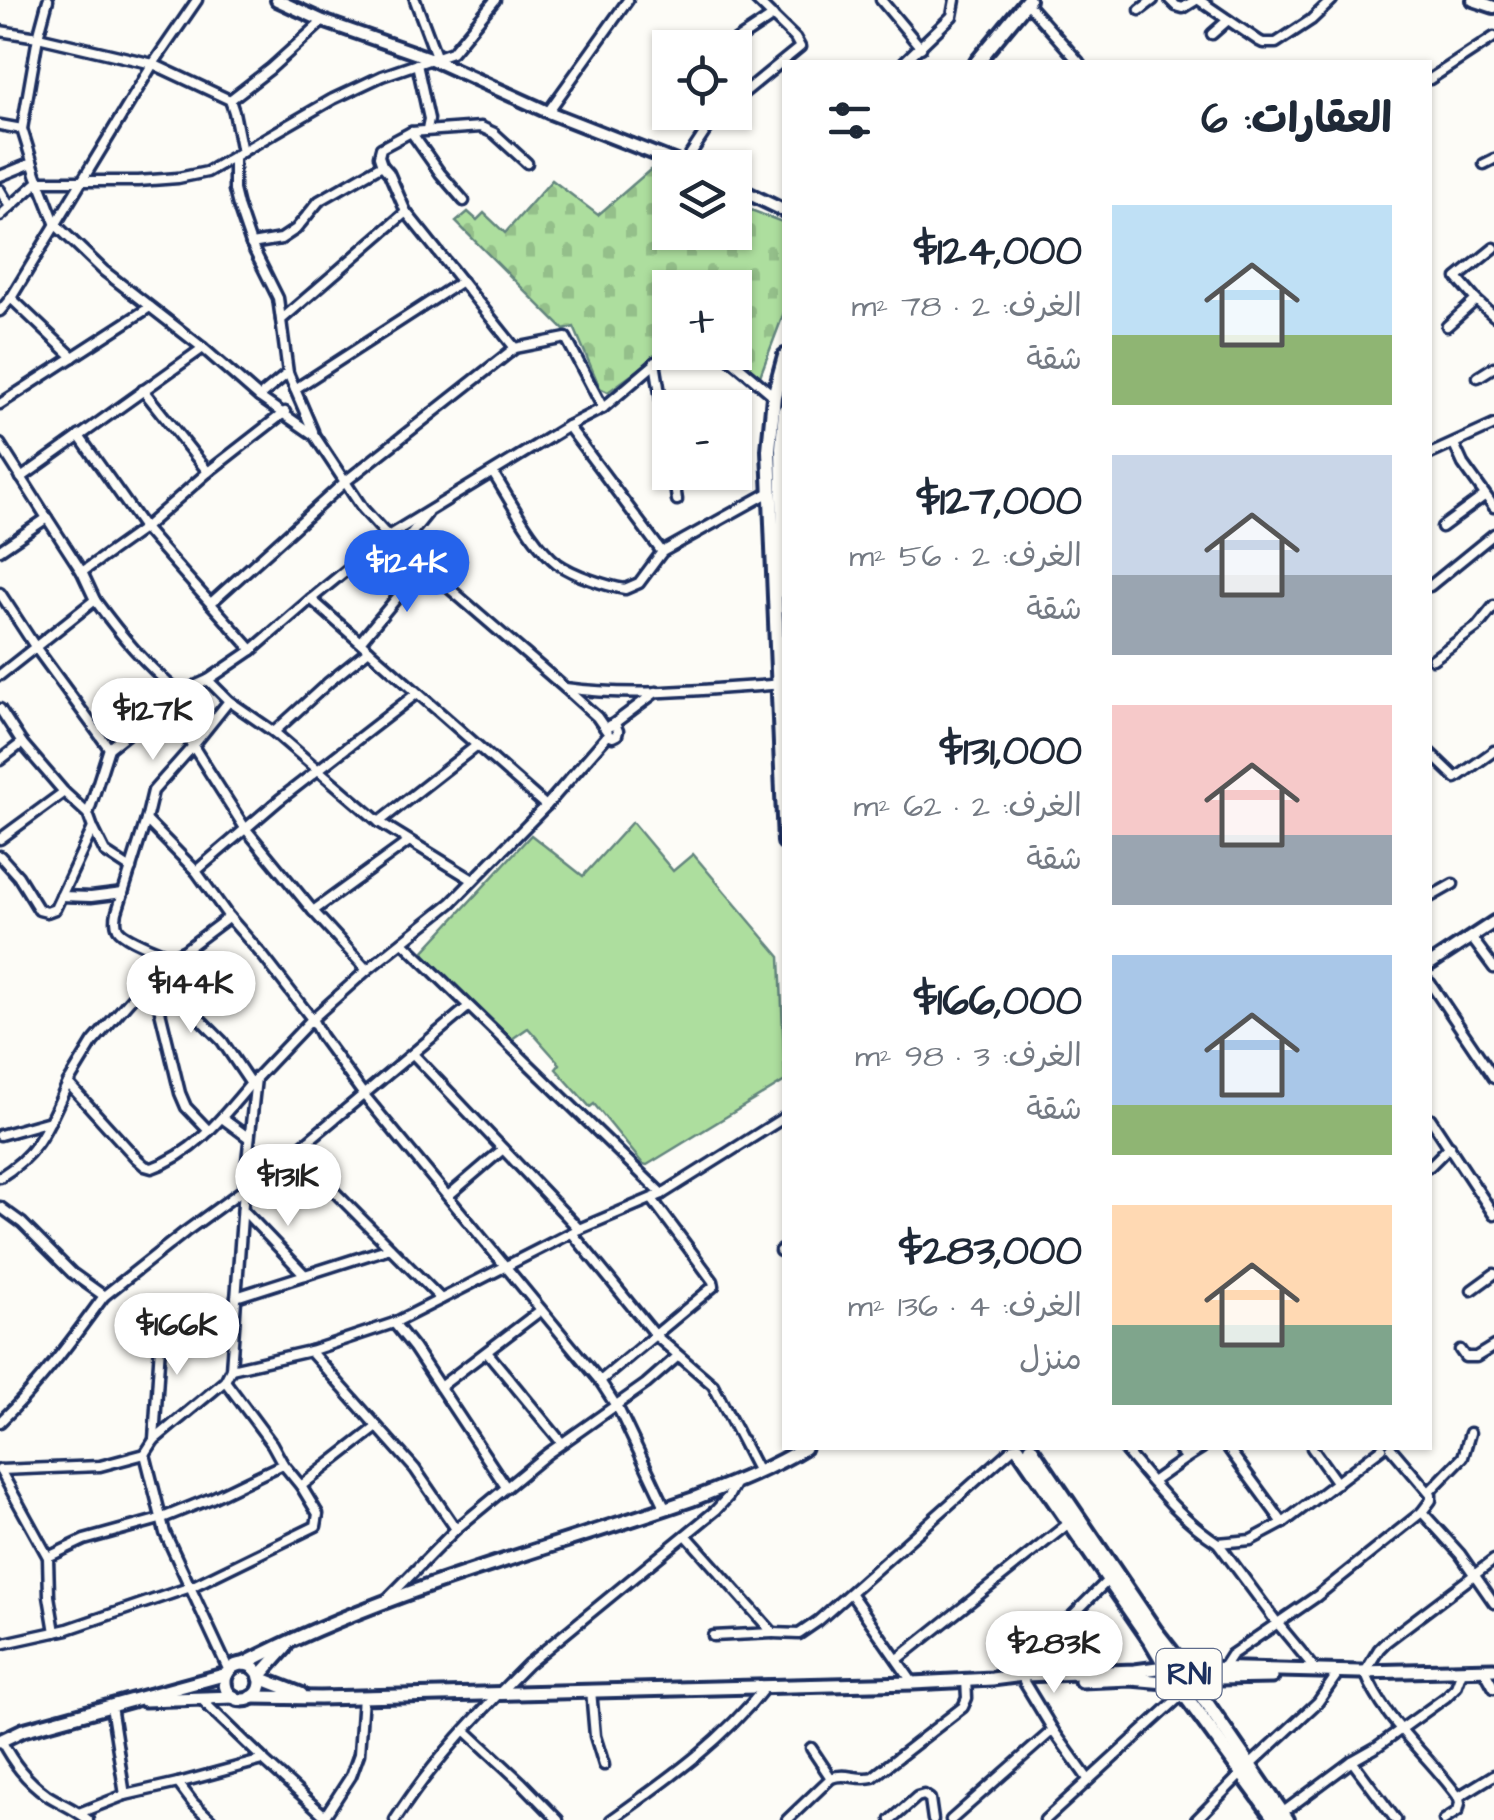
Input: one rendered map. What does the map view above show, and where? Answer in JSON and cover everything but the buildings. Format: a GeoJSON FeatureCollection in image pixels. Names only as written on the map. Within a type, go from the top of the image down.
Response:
{"type":"FeatureCollection","features":[{"type":"Feature","properties":{"kind":"main road"},"geometry":{"type":"LineString","coordinates":[[979,60],[1032,3]]}},
{"type":"Feature","properties":{"kind":"main road"},"geometry":{"type":"LineString","coordinates":[[989,60],[1032,3]]}},
{"type":"Feature","properties":{"kind":"main road"},"geometry":{"type":"LineString","coordinates":[[782,367],[774,396],[769,450],[782,724]]}},
{"type":"Feature","properties":{"kind":"main road"},"geometry":{"type":"LineString","coordinates":[[782,448],[782,492]]}},
{"type":"Feature","properties":{"kind":"main road"},"geometry":{"type":"LineString","coordinates":[[749,1476],[787,1450]]}},
{"type":"Feature","properties":{"kind":"main road"},"geometry":{"type":"LineString","coordinates":[[0,1740],[23,1730],[228,1672],[384,1601],[666,1509],[749,1476],[800,1450]]}},
{"type":"Feature","properties":{"kind":"main road","name":"RN1"},"geometry":{"type":"LineString","coordinates":[[1017,1450],[1166,1666],[1201,1696],[1282,1818]]}},
{"type":"Feature","properties":{"kind":"main road","name":"RN1"},"geometry":{"type":"LineString","coordinates":[[1032,1450],[1184,1667],[1185,1685]]}},
{"type":"Feature","properties":{"kind":"main road"},"geometry":{"type":"LineString","coordinates":[[252,1697],[260,1688],[260,1677],[291,1641]]}},
{"type":"Feature","properties":{"kind":"main road"},"geometry":{"type":"LineString","coordinates":[[244,1664],[254,1668],[260,1677],[293,1692],[320,1698]]}},
{"type":"Feature","properties":{"kind":"main road"},"geometry":{"type":"LineString","coordinates":[[1024,1679],[1166,1666],[1362,1672],[1489,1670]]}},
{"type":"Feature","properties":{"kind":"main road"},"geometry":{"type":"LineString","coordinates":[[228,1672],[226,1686],[234,1697]]}},
{"type":"Feature","properties":{"kind":"main road"},"geometry":{"type":"LineString","coordinates":[[130,1700],[992,1679],[1131,1680],[1185,1685],[1217,1678],[1362,1672]]}},
{"type":"Feature","properties":{"kind":"main road"},"geometry":{"type":"LineString","coordinates":[[0,1730],[23,1730]]}},
{"type":"Feature","properties":{"kind":"street"},"geometry":{"type":"LineString","coordinates":[[48,0],[22,129],[56,225],[104,271],[314,436]]}},
{"type":"Feature","properties":{"kind":"street"},"geometry":{"type":"LineString","coordinates":[[0,311],[153,64],[198,0]]}},
{"type":"Feature","properties":{"kind":"street"},"geometry":{"type":"LineString","coordinates":[[277,0],[432,57],[548,112],[652,152]]}},
{"type":"Feature","properties":{"kind":"street"},"geometry":{"type":"LineString","coordinates":[[415,0],[432,57]]}},
{"type":"Feature","properties":{"kind":"street"},"geometry":{"type":"LineString","coordinates":[[0,216],[39,181],[138,181],[207,172],[333,99],[382,76],[452,52],[495,0]]}},
{"type":"Feature","properties":{"kind":"street"},"geometry":{"type":"LineString","coordinates":[[548,112],[628,0]]}},
{"type":"Feature","properties":{"kind":"street"},"geometry":{"type":"LineString","coordinates":[[756,0],[800,47],[784,60]]}},
{"type":"Feature","properties":{"kind":"street"},"geometry":{"type":"LineString","coordinates":[[880,0],[925,60]]}},
{"type":"Feature","properties":{"kind":"street"},"geometry":{"type":"LineString","coordinates":[[907,60],[952,16],[955,0]]}},
{"type":"Feature","properties":{"kind":"street"},"geometry":{"type":"LineString","coordinates":[[1140,10],[1153,0]]}},
{"type":"Feature","properties":{"kind":"street"},"geometry":{"type":"LineString","coordinates":[[1170,0],[1183,8],[1198,0],[1263,43],[1276,43],[1311,20],[1332,0]]}},
{"type":"Feature","properties":{"kind":"street"},"geometry":{"type":"LineString","coordinates":[[1473,0],[1494,6]]}},
{"type":"Feature","properties":{"kind":"street"},"geometry":{"type":"LineString","coordinates":[[1032,3],[1077,60]]}},
{"type":"Feature","properties":{"kind":"street"},"geometry":{"type":"LineString","coordinates":[[752,31],[774,16]]}},
{"type":"Feature","properties":{"kind":"street"},"geometry":{"type":"LineString","coordinates":[[230,100],[307,38],[323,20]]}},
{"type":"Feature","properties":{"kind":"street"},"geometry":{"type":"LineString","coordinates":[[1212,34],[1228,20]]}},
{"type":"Feature","properties":{"kind":"street"},"geometry":{"type":"LineString","coordinates":[[0,32],[153,64],[230,100],[238,155],[234,190],[250,244],[278,298],[288,373],[314,436],[362,509],[388,536],[425,564],[611,729]]}},
{"type":"Feature","properties":{"kind":"street"},"geometry":{"type":"LineString","coordinates":[[1432,77],[1494,37]]}},
{"type":"Feature","properties":{"kind":"street"},"geometry":{"type":"LineString","coordinates":[[752,86],[782,62]]}},
{"type":"Feature","properties":{"kind":"street"},"geometry":{"type":"LineString","coordinates":[[417,64],[428,129]]}},
{"type":"Feature","properties":{"kind":"street"},"geometry":{"type":"LineString","coordinates":[[0,125],[22,129]]}},
{"type":"Feature","properties":{"kind":"street"},"geometry":{"type":"LineString","coordinates":[[515,348],[406,212],[380,156],[382,148],[411,132],[466,126],[489,129],[527,163]]}},
{"type":"Feature","properties":{"kind":"street"},"geometry":{"type":"LineString","coordinates":[[411,132],[464,202]]}},
{"type":"Feature","properties":{"kind":"street"},"geometry":{"type":"LineString","coordinates":[[1484,164],[1494,159]]}},
{"type":"Feature","properties":{"kind":"street"},"geometry":{"type":"LineString","coordinates":[[0,176],[32,163]]}},
{"type":"Feature","properties":{"kind":"street"},"geometry":{"type":"LineString","coordinates":[[250,244],[281,239],[296,229],[319,201],[382,165]]}},
{"type":"Feature","properties":{"kind":"street"},"geometry":{"type":"LineString","coordinates":[[0,190],[10,207]]}},
{"type":"Feature","properties":{"kind":"street"},"geometry":{"type":"LineString","coordinates":[[752,195],[782,209]]}},
{"type":"Feature","properties":{"kind":"street"},"geometry":{"type":"LineString","coordinates":[[281,320],[406,212]]}},
{"type":"Feature","properties":{"kind":"street"},"geometry":{"type":"LineString","coordinates":[[1494,248],[1456,278],[1494,316]]}},
{"type":"Feature","properties":{"kind":"street"},"geometry":{"type":"LineString","coordinates":[[295,389],[462,280]]}},
{"type":"Feature","properties":{"kind":"street"},"geometry":{"type":"LineString","coordinates":[[11,298],[74,357]]}},
{"type":"Feature","properties":{"kind":"street"},"geometry":{"type":"LineString","coordinates":[[1446,326],[1476,300]]}},
{"type":"Feature","properties":{"kind":"street"},"geometry":{"type":"LineString","coordinates":[[0,404],[150,307]]}},
{"type":"Feature","properties":{"kind":"street"},"geometry":{"type":"LineString","coordinates":[[211,603],[346,481],[515,348],[566,338],[603,408]]}},
{"type":"Feature","properties":{"kind":"street"},"geometry":{"type":"LineString","coordinates":[[21,478],[203,348]]}},
{"type":"Feature","properties":{"kind":"street"},"geometry":{"type":"LineString","coordinates":[[88,814],[109,748],[179,693],[208,680],[252,650],[388,536],[603,408],[652,365]]}},
{"type":"Feature","properties":{"kind":"street"},"geometry":{"type":"LineString","coordinates":[[1478,377],[1494,367]]}},
{"type":"Feature","properties":{"kind":"street"},"geometry":{"type":"LineString","coordinates":[[743,370],[774,396]]}},
{"type":"Feature","properties":{"kind":"street"},"geometry":{"type":"LineString","coordinates":[[260,397],[288,373]]}},
{"type":"Feature","properties":{"kind":"street"},"geometry":{"type":"LineString","coordinates":[[143,390],[208,472]]}},
{"type":"Feature","properties":{"kind":"street"},"geometry":{"type":"LineString","coordinates":[[82,572],[144,528],[285,412]]}},
{"type":"Feature","properties":{"kind":"street"},"geometry":{"type":"LineString","coordinates":[[1432,453],[1494,425]]}},
{"type":"Feature","properties":{"kind":"street"},"geometry":{"type":"LineString","coordinates":[[568,426],[662,552]]}},
{"type":"Feature","properties":{"kind":"street"},"geometry":{"type":"LineString","coordinates":[[80,436],[144,528],[252,650]]}},
{"type":"Feature","properties":{"kind":"street"},"geometry":{"type":"LineString","coordinates":[[0,444],[82,572],[95,600],[145,664],[179,693]]}},
{"type":"Feature","properties":{"kind":"street"},"geometry":{"type":"LineString","coordinates":[[1454,444],[1494,508]]}},
{"type":"Feature","properties":{"kind":"street"},"geometry":{"type":"LineString","coordinates":[[493,474],[537,541],[561,566],[625,590],[638,583],[662,552],[770,492]]}},
{"type":"Feature","properties":{"kind":"street"},"geometry":{"type":"LineString","coordinates":[[675,490],[677,500]]}},
{"type":"Feature","properties":{"kind":"street"},"geometry":{"type":"LineString","coordinates":[[1442,527],[1484,496]]}},
{"type":"Feature","properties":{"kind":"street"},"geometry":{"type":"LineString","coordinates":[[400,546],[433,507]]}},
{"type":"Feature","properties":{"kind":"street"},"geometry":{"type":"LineString","coordinates":[[0,550],[47,518]]}},
{"type":"Feature","properties":{"kind":"street"},"geometry":{"type":"LineString","coordinates":[[1432,584],[1494,534]]}},
{"type":"Feature","properties":{"kind":"street"},"geometry":{"type":"LineString","coordinates":[[360,642],[425,564]]}},
{"type":"Feature","properties":{"kind":"street"},"geometry":{"type":"LineString","coordinates":[[0,593],[109,748]]}},
{"type":"Feature","properties":{"kind":"street"},"geometry":{"type":"LineString","coordinates":[[311,599],[546,806]]}},
{"type":"Feature","properties":{"kind":"street"},"geometry":{"type":"LineString","coordinates":[[0,675],[95,600]]}},
{"type":"Feature","properties":{"kind":"street"},"geometry":{"type":"LineString","coordinates":[[1434,659],[1477,627],[1494,606]]}},
{"type":"Feature","properties":{"kind":"street"},"geometry":{"type":"LineString","coordinates":[[274,732],[369,650]]}},
{"type":"Feature","properties":{"kind":"street"},"geometry":{"type":"LineString","coordinates":[[208,680],[379,822],[473,880]]}},
{"type":"Feature","properties":{"kind":"street"},"geometry":{"type":"LineString","coordinates":[[566,688],[601,693],[781,685]]}},
{"type":"Feature","properties":{"kind":"street"},"geometry":{"type":"LineString","coordinates":[[68,1083],[136,1158],[152,1168],[192,1145],[222,1118],[312,1019],[451,903],[546,806],[611,729],[656,692]]}},
{"type":"Feature","properties":{"kind":"street"},"geometry":{"type":"LineString","coordinates":[[196,871],[416,694]]}},
{"type":"Feature","properties":{"kind":"street"},"geometry":{"type":"LineString","coordinates":[[172,957],[118,930],[117,912],[153,790],[229,701]]}},
{"type":"Feature","properties":{"kind":"street"},"geometry":{"type":"LineString","coordinates":[[162,706],[193,746],[245,828],[367,970]]}},
{"type":"Feature","properties":{"kind":"street"},"geometry":{"type":"LineString","coordinates":[[0,710],[22,743],[88,814],[105,852],[131,869]]}},
{"type":"Feature","properties":{"kind":"street"},"geometry":{"type":"LineString","coordinates":[[0,760],[22,743]]}},
{"type":"Feature","properties":{"kind":"street"},"geometry":{"type":"LineString","coordinates":[[379,822],[476,746]]}},
{"type":"Feature","properties":{"kind":"street"},"geometry":{"type":"LineString","coordinates":[[1432,755],[1456,778],[1494,751]]}},
{"type":"Feature","properties":{"kind":"street"},"geometry":{"type":"LineString","coordinates":[[0,839],[64,792]]}},
{"type":"Feature","properties":{"kind":"street"},"geometry":{"type":"LineString","coordinates":[[146,820],[196,871],[312,1019],[364,1095],[600,1381],[616,1404],[666,1509]]}},
{"type":"Feature","properties":{"kind":"street"},"geometry":{"type":"LineString","coordinates":[[0,856],[18,876],[38,910],[55,910],[93,828]]}},
{"type":"Feature","properties":{"kind":"street"},"geometry":{"type":"LineString","coordinates":[[313,911],[408,842]]}},
{"type":"Feature","properties":{"kind":"street"},"geometry":{"type":"LineString","coordinates":[[1432,897],[1453,884]]}},
{"type":"Feature","properties":{"kind":"street"},"geometry":{"type":"LineString","coordinates":[[61,896],[123,893]]}},
{"type":"Feature","properties":{"kind":"street"},"geometry":{"type":"LineString","coordinates":[[0,1176],[26,1160],[38,1144],[93,1042],[136,993],[162,973],[172,957],[228,916]]}},
{"type":"Feature","properties":{"kind":"street"},"geometry":{"type":"LineString","coordinates":[[1432,963],[1494,922]]}},
{"type":"Feature","properties":{"kind":"street"},"geometry":{"type":"LineString","coordinates":[[1471,937],[1494,968]]}},
{"type":"Feature","properties":{"kind":"street"},"geometry":{"type":"LineString","coordinates":[[403,942],[662,1194]]}},
{"type":"Feature","properties":{"kind":"street"},"geometry":{"type":"LineString","coordinates":[[55,1632],[48,1557],[0,1470],[100,1466],[145,1454],[154,1440],[225,1381],[231,1370],[253,1081],[162,973]]}},
{"type":"Feature","properties":{"kind":"street"},"geometry":{"type":"LineString","coordinates":[[162,973],[160,1011],[180,1093],[186,1107],[209,1131]]}},
{"type":"Feature","properties":{"kind":"street"},"geometry":{"type":"LineString","coordinates":[[1432,987],[1494,1078]]}},
{"type":"Feature","properties":{"kind":"street"},"geometry":{"type":"LineString","coordinates":[[0,1422],[61,1356],[104,1296],[295,1152],[468,1007]]}},
{"type":"Feature","properties":{"kind":"street"},"geometry":{"type":"LineString","coordinates":[[396,1820],[413,1792],[465,1730],[528,1664],[686,1536],[749,1476],[707,1378],[656,1336],[576,1231],[414,1054]]}},
{"type":"Feature","properties":{"kind":"street"},"geometry":{"type":"LineString","coordinates":[[222,1118],[249,1138]]}},
{"type":"Feature","properties":{"kind":"street"},"geometry":{"type":"LineString","coordinates":[[231,1370],[310,1351],[394,1323],[576,1231],[662,1194],[782,1119]]}},
{"type":"Feature","properties":{"kind":"street"},"geometry":{"type":"LineString","coordinates":[[0,1136],[50,1121]]}},
{"type":"Feature","properties":{"kind":"street"},"geometry":{"type":"LineString","coordinates":[[1432,1121],[1492,1208]]}},
{"type":"Feature","properties":{"kind":"street"},"geometry":{"type":"LineString","coordinates":[[1432,1164],[1450,1146]]}},
{"type":"Feature","properties":{"kind":"street"},"geometry":{"type":"LineString","coordinates":[[448,1196],[503,1149]]}},
{"type":"Feature","properties":{"kind":"street"},"geometry":{"type":"LineString","coordinates":[[295,1152],[441,1300]]}},
{"type":"Feature","properties":{"kind":"street"},"geometry":{"type":"LineString","coordinates":[[600,1381],[713,1289],[714,1284],[652,1199]]}},
{"type":"Feature","properties":{"kind":"street"},"geometry":{"type":"LineString","coordinates":[[0,1207],[22,1223],[72,1273],[104,1296]]}},
{"type":"Feature","properties":{"kind":"street"},"geometry":{"type":"LineString","coordinates":[[243,1210],[306,1275]]}},
{"type":"Feature","properties":{"kind":"street"},"geometry":{"type":"LineString","coordinates":[[236,1297],[390,1248]]}},
{"type":"Feature","properties":{"kind":"street"},"geometry":{"type":"LineString","coordinates":[[1472,1290],[1494,1274]]}},
{"type":"Feature","properties":{"kind":"street"},"geometry":{"type":"LineString","coordinates":[[440,1387],[541,1310]]}},
{"type":"Feature","properties":{"kind":"street"},"geometry":{"type":"LineString","coordinates":[[154,1440],[162,1313]]}},
{"type":"Feature","properties":{"kind":"street"},"geometry":{"type":"LineString","coordinates":[[394,1323],[506,1487]]}},
{"type":"Feature","properties":{"kind":"street"},"geometry":{"type":"LineString","coordinates":[[1460,1350],[1465,1357],[1476,1358],[1494,1346]]}},
{"type":"Feature","properties":{"kind":"street"},"geometry":{"type":"LineString","coordinates":[[310,1351],[415,1469],[456,1528]]}},
{"type":"Feature","properties":{"kind":"street"},"geometry":{"type":"LineString","coordinates":[[487,1352],[562,1442]]}},
{"type":"Feature","properties":{"kind":"street"},"geometry":{"type":"LineString","coordinates":[[384,1601],[456,1528],[562,1442],[646,1384],[678,1356]]}},
{"type":"Feature","properties":{"kind":"street"},"geometry":{"type":"LineString","coordinates":[[0,1644],[55,1632],[191,1587],[316,1526],[318,1514],[301,1486],[225,1381]]}},
{"type":"Feature","properties":{"kind":"street"},"geometry":{"type":"LineString","coordinates":[[301,1486],[376,1427]]}},
{"type":"Feature","properties":{"kind":"street"},"geometry":{"type":"LineString","coordinates":[[1428,1492],[1463,1457],[1470,1433]]}},
{"type":"Feature","properties":{"kind":"street"},"geometry":{"type":"LineString","coordinates":[[713,1636],[803,1632],[1014,1450]]}},
{"type":"Feature","properties":{"kind":"street"},"geometry":{"type":"LineString","coordinates":[[1126,1450],[1185,1520],[1218,1543],[1317,1670]]}},
{"type":"Feature","properties":{"kind":"street"},"geometry":{"type":"LineString","coordinates":[[1179,1450],[1186,1458]]}},
{"type":"Feature","properties":{"kind":"street"},"geometry":{"type":"LineString","coordinates":[[1152,1482],[1199,1450]]}},
{"type":"Feature","properties":{"kind":"street"},"geometry":{"type":"LineString","coordinates":[[1229,1450],[1284,1523]]}},
{"type":"Feature","properties":{"kind":"street"},"geometry":{"type":"LineString","coordinates":[[1313,1450],[1337,1482]]}},
{"type":"Feature","properties":{"kind":"street"},"geometry":{"type":"LineString","coordinates":[[1218,1543],[1250,1540],[1284,1523],[1379,1450]]}},
{"type":"Feature","properties":{"kind":"street"},"geometry":{"type":"LineString","coordinates":[[1222,1669],[1231,1655],[1317,1596],[1422,1512],[1431,1500],[1428,1492],[1393,1450]]}},
{"type":"Feature","properties":{"kind":"street"},"geometry":{"type":"LineString","coordinates":[[145,1454],[165,1534],[228,1672]]}},
{"type":"Feature","properties":{"kind":"street"},"geometry":{"type":"LineString","coordinates":[[48,1557],[84,1540],[212,1498],[283,1464]]}},
{"type":"Feature","properties":{"kind":"street"},"geometry":{"type":"LineString","coordinates":[[1422,1512],[1460,1554],[1494,1603]]}},
{"type":"Feature","properties":{"kind":"street"},"geometry":{"type":"LineString","coordinates":[[898,1659],[1068,1523]]}},
{"type":"Feature","properties":{"kind":"street"},"geometry":{"type":"LineString","coordinates":[[686,1536],[773,1632]]}},
{"type":"Feature","properties":{"kind":"street"},"geometry":{"type":"LineString","coordinates":[[1444,1820],[1460,1809],[1458,1797],[1400,1730],[1362,1672],[1387,1641],[1494,1560]]}},
{"type":"Feature","properties":{"kind":"street"},"geometry":{"type":"LineString","coordinates":[[1088,1779],[1053,1730],[1024,1679],[1025,1668],[1109,1579]]}},
{"type":"Feature","properties":{"kind":"street"},"geometry":{"type":"LineString","coordinates":[[851,1594],[913,1683]]}},
{"type":"Feature","properties":{"kind":"street"},"geometry":{"type":"LineString","coordinates":[[1489,1670],[1494,1688]]}},
{"type":"Feature","properties":{"kind":"street"},"geometry":{"type":"LineString","coordinates":[[1282,1818],[1352,1761],[1452,1692],[1462,1671]]}},
{"type":"Feature","properties":{"kind":"street"},"geometry":{"type":"LineString","coordinates":[[1196,1820],[1318,1702],[1336,1676]]}},
{"type":"Feature","properties":{"kind":"street"},"geometry":{"type":"LineString","coordinates":[[787,1820],[831,1778],[873,1778],[963,1706],[968,1698],[966,1680]]}},
{"type":"Feature","properties":{"kind":"street"},"geometry":{"type":"LineString","coordinates":[[1045,1820],[1185,1685]]}},
{"type":"Feature","properties":{"kind":"street"},"geometry":{"type":"LineString","coordinates":[[611,1820],[698,1756],[732,1726],[764,1687]]}},
{"type":"Feature","properties":{"kind":"street"},"geometry":{"type":"LineString","coordinates":[[592,1690],[595,1736],[604,1764]]}},
{"type":"Feature","properties":{"kind":"street"},"geometry":{"type":"LineString","coordinates":[[202,1700],[325,1819],[351,1776],[359,1754],[363,1696]]}},
{"type":"Feature","properties":{"kind":"street"},"geometry":{"type":"LineString","coordinates":[[111,1706],[125,1795]]}},
{"type":"Feature","properties":{"kind":"street"},"geometry":{"type":"LineString","coordinates":[[465,1730],[558,1820]]}},
{"type":"Feature","properties":{"kind":"street"},"geometry":{"type":"LineString","coordinates":[[951,1820],[1053,1730]]}},
{"type":"Feature","properties":{"kind":"street"},"geometry":{"type":"LineString","coordinates":[[0,1740],[27,1779],[88,1820]]}},
{"type":"Feature","properties":{"kind":"street"},"geometry":{"type":"LineString","coordinates":[[811,1748],[831,1778]]}},
{"type":"Feature","properties":{"kind":"street"},"geometry":{"type":"LineString","coordinates":[[79,1812],[125,1795],[263,1760]]}},
{"type":"Feature","properties":{"kind":"street"},"geometry":{"type":"LineString","coordinates":[[1352,1761],[1392,1818]]}},
{"type":"Feature","properties":{"kind":"street"},"geometry":{"type":"LineString","coordinates":[[1458,1797],[1494,1774]]}},
{"type":"Feature","properties":{"kind":"street"},"geometry":{"type":"LineString","coordinates":[[178,1782],[211,1820]]}},
{"type":"Feature","properties":{"kind":"street"},"geometry":{"type":"LineString","coordinates":[[891,1820],[924,1795],[930,1798],[933,1820]]}},
{"type":"Feature","properties":{"kind":"green space"},"geometry":{"type":"Polygon","coordinates":[[[652,171],[652,250],[752,250],[752,210],[782,222],[782,318],[760,376],[752,369],[752,270],[652,270],[652,360],[608,392],[600,388],[574,327],[564,330],[456,222],[468,212],[477,220],[484,213],[505,233],[552,180],[598,215],[652,171]]]}},
{"type":"Feature","properties":{"kind":"green space"},"geometry":{"type":"Polygon","coordinates":[[[632,822],[673,871],[693,854],[780,957],[782,1083],[647,1165],[594,1104],[590,1107],[556,1069],[560,1064],[528,1028],[512,1039],[425,957],[424,951],[531,835],[583,876],[632,822]]]}}]}
